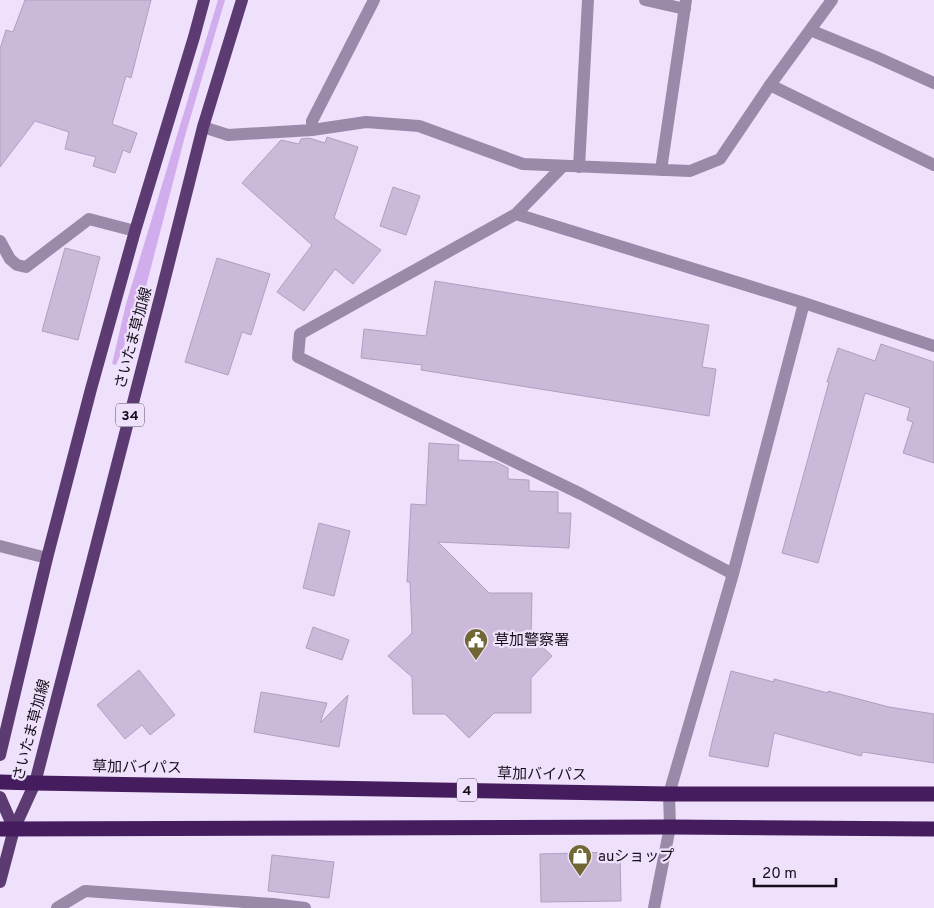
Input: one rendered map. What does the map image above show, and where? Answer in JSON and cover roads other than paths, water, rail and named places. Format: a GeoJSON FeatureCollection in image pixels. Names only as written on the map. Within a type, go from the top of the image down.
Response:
{"type":"FeatureCollection","features":[{"type":"Feature","properties":{"kind":"highway","name":"草加バイパス"},"geometry":{"type":"LineString","coordinates":[[0,782],[669,794],[934,794]]}},
{"type":"Feature","properties":{"kind":"highway"},"geometry":{"type":"LineString","coordinates":[[7,829],[670,827],[934,829]]}},
{"type":"Feature","properties":{"kind":"main road","name":"さいたま草加線"},"geometry":{"type":"LineString","coordinates":[[0,755],[47,558],[91,389],[135,231],[192,46],[204,0]]}},
{"type":"Feature","properties":{"kind":"main road","name":"さいたま草加線"},"geometry":{"type":"LineString","coordinates":[[7,829],[35,783],[203,127],[242,0]]}},
{"type":"Feature","properties":{"kind":"main road","name":"さいたま草加線"},"geometry":{"type":"LineString","coordinates":[[0,797],[7,829],[0,882]]}},
{"type":"Feature","properties":{"kind":"street"},"geometry":{"type":"LineString","coordinates":[[312,130],[312,121],[374,0]]}},
{"type":"Feature","properties":{"kind":"street"},"geometry":{"type":"LineString","coordinates":[[579,167],[588,0]]}},
{"type":"Feature","properties":{"kind":"street"},"geometry":{"type":"LineString","coordinates":[[645,0],[685,4],[661,170]]}},
{"type":"Feature","properties":{"kind":"street"},"geometry":{"type":"LineString","coordinates":[[203,127],[228,135],[312,130],[366,122],[419,126],[523,164],[690,171],[720,159],[770,84],[832,0]]}},
{"type":"Feature","properties":{"kind":"street"},"geometry":{"type":"LineString","coordinates":[[810,30],[934,83]]}},
{"type":"Feature","properties":{"kind":"street"},"geometry":{"type":"LineString","coordinates":[[770,84],[934,164]]}},
{"type":"Feature","properties":{"kind":"street"},"geometry":{"type":"LineString","coordinates":[[563,166],[516,214],[300,334],[298,357],[581,494],[733,574]]}},
{"type":"Feature","properties":{"kind":"street"},"geometry":{"type":"LineString","coordinates":[[516,214],[804,303],[934,346]]}},
{"type":"Feature","properties":{"kind":"street"},"geometry":{"type":"LineString","coordinates":[[0,241],[10,259],[17,265],[26,267],[89,219],[135,231]]}},
{"type":"Feature","properties":{"kind":"street"},"geometry":{"type":"LineString","coordinates":[[654,908],[670,827],[669,794],[733,574],[804,303]]}},
{"type":"Feature","properties":{"kind":"street"},"geometry":{"type":"LineString","coordinates":[[0,546],[47,558]]}},
{"type":"Feature","properties":{"kind":"street"},"geometry":{"type":"LineString","coordinates":[[57,908],[85,891],[305,908]]}},
{"type":"Feature","properties":{"kind":"place","name":"草加警察署"},"geometry":{"type":"Point","coordinates":[476,661]}},
{"type":"Feature","properties":{"kind":"place","name":"auショップ"},"geometry":{"type":"Point","coordinates":[580,877]}}]}
